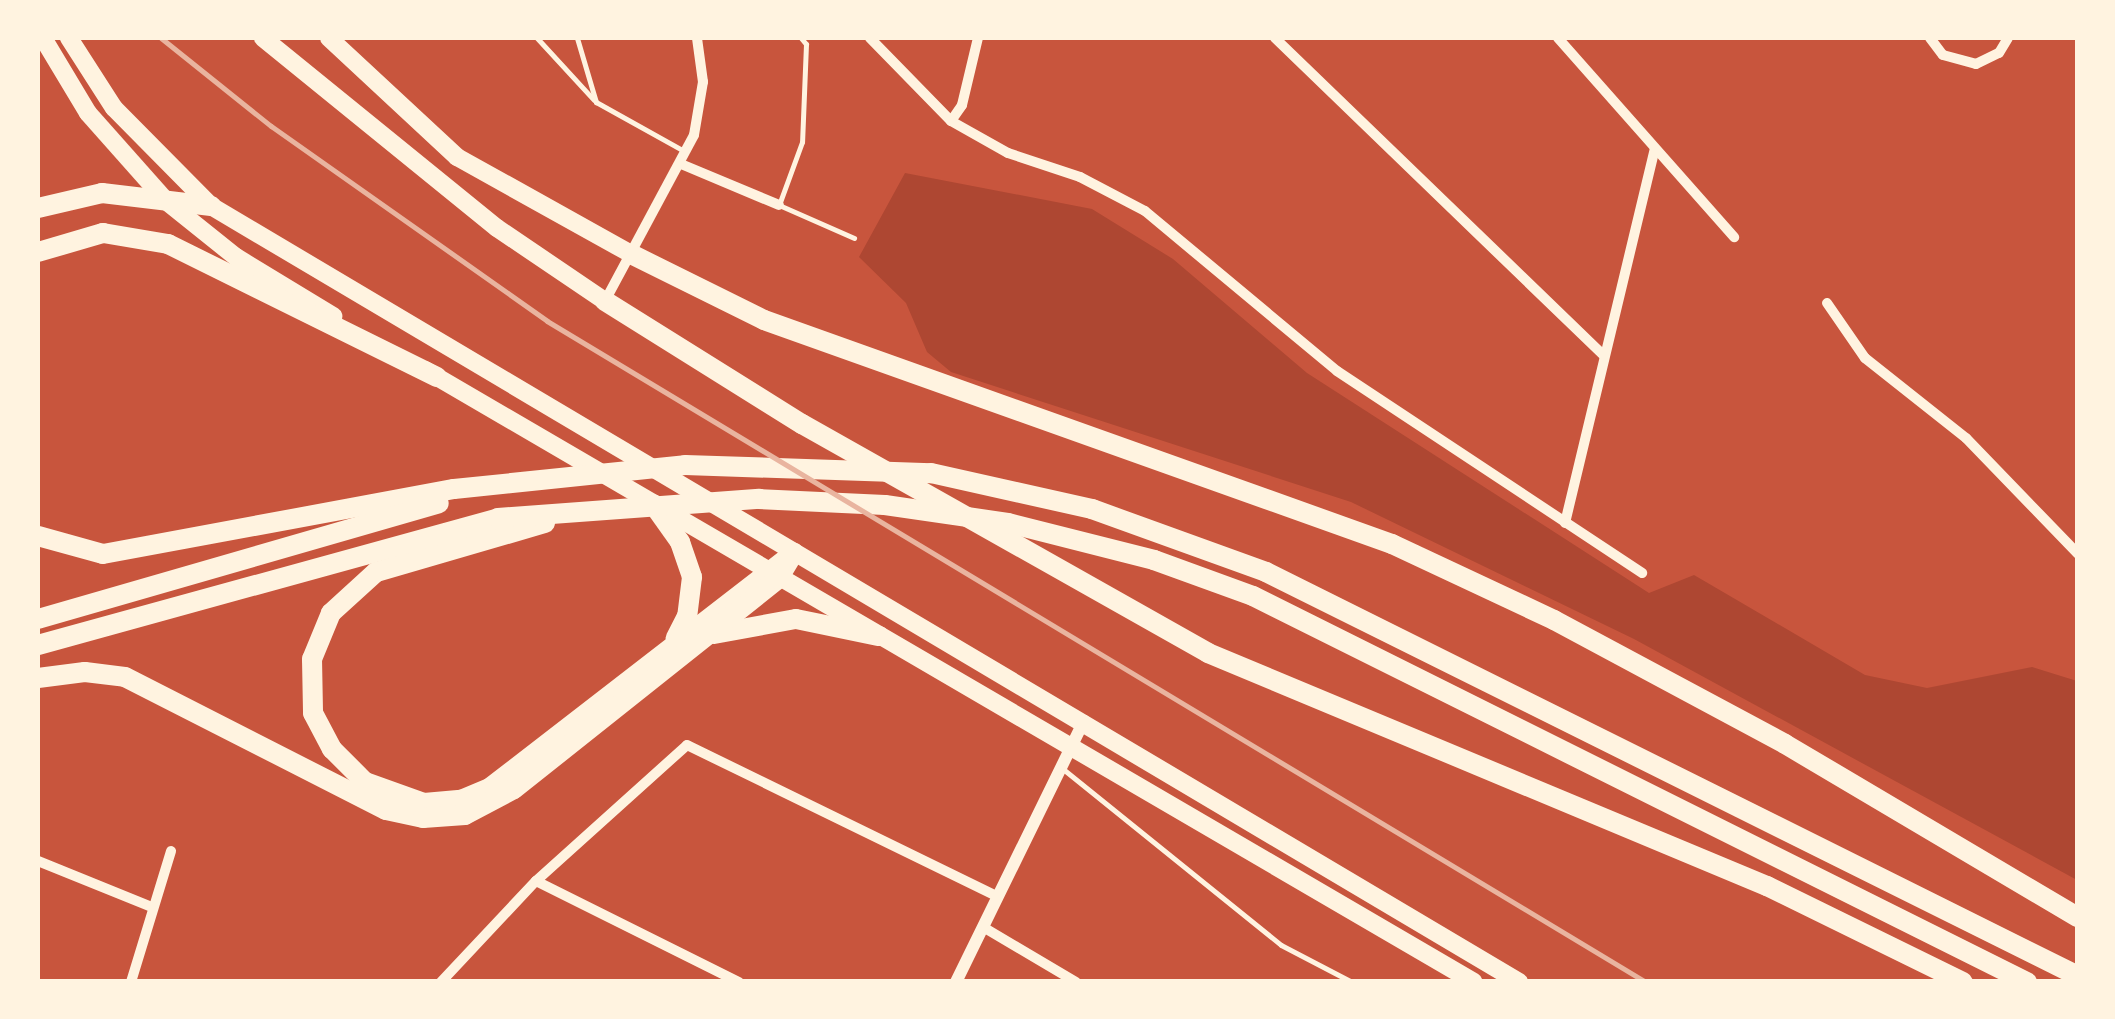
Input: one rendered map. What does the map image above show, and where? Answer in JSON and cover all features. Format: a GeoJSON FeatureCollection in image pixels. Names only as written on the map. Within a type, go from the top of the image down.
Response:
{"type":"FeatureCollection","features":[{"type":"Feature","properties":{"kind":"highway"},"geometry":{"type":"LineString","coordinates":[[38,208],[102,193],[211,206]]}},
{"type":"Feature","properties":{"kind":"highway"},"geometry":{"type":"LineString","coordinates":[[38,252],[103,233],[168,244],[437,377]]}},
{"type":"Feature","properties":{"kind":"highway"},"geometry":{"type":"LineString","coordinates":[[633,256],[764,320],[1392,544],[1554,620],[1769,735],[2078,917]]}},
{"type":"Feature","properties":{"kind":"highway"},"geometry":{"type":"LineString","coordinates":[[605,301],[802,424],[1208,653],[1767,886],[1963,982]]}},
{"type":"Feature","properties":{"kind":"highway"},"geometry":{"type":"LineString","coordinates":[[38,536],[103,554],[385,500],[684,465],[931,473],[1092,509],[1266,572],[2078,976]]}},
{"type":"Feature","properties":{"kind":"highway"},"geometry":{"type":"LineString","coordinates":[[38,619],[327,533],[558,477]]}},
{"type":"Feature","properties":{"kind":"highway"},"geometry":{"type":"LineString","coordinates":[[38,645],[420,536],[498,518],[605,506],[777,500],[886,504],[1008,523],[1138,555],[1253,596],[2027,982]]}},
{"type":"Feature","properties":{"kind":"highway"},"geometry":{"type":"LineString","coordinates":[[652,504],[680,542],[692,577],[687,616],[674,642]]}},
{"type":"Feature","properties":{"kind":"highway"},"geometry":{"type":"LineString","coordinates":[[605,506],[392,566],[360,583],[331,613],[312,659],[310,700],[323,735],[373,788],[414,802],[462,800],[505,777],[674,642],[772,575]]}},
{"type":"Feature","properties":{"kind":"highway"},"geometry":{"type":"LineString","coordinates":[[38,678],[85,672],[134,681],[366,800],[435,818],[498,800],[707,635],[794,553]]}},
{"type":"Feature","properties":{"kind":"highway"},"geometry":{"type":"LineString","coordinates":[[707,635],[796,619],[879,636]]}},
{"type":"Feature","properties":{"kind":"main road"},"geometry":{"type":"LineString","coordinates":[[43,38],[88,114],[166,201],[236,257],[772,575],[1474,982]]}},
{"type":"Feature","properties":{"kind":"main road"},"geometry":{"type":"LineString","coordinates":[[69,38],[114,108],[211,206],[794,553],[1084,720],[1519,982]]}},
{"type":"Feature","properties":{"kind":"main road"},"geometry":{"type":"LineString","coordinates":[[262,38],[498,228],[605,301]]}},
{"type":"Feature","properties":{"kind":"main road"},"geometry":{"type":"LineString","coordinates":[[329,38],[457,157],[633,256]]}},
{"type":"Feature","properties":{"kind":"street"},"geometry":{"type":"LineString","coordinates":[[605,301],[684,158],[703,82],[697,38]]}},
{"type":"Feature","properties":{"kind":"street"},"geometry":{"type":"LineString","coordinates":[[870,38],[951,121],[1008,153],[1080,177],[1146,211],[1337,371],[1642,573]]}},
{"type":"Feature","properties":{"kind":"street"},"geometry":{"type":"LineString","coordinates":[[951,121],[972,72],[978,38]]}},
{"type":"Feature","properties":{"kind":"street"},"geometry":{"type":"LineString","coordinates":[[1275,38],[1602,355]]}},
{"type":"Feature","properties":{"kind":"street"},"geometry":{"type":"LineString","coordinates":[[1558,38],[1734,238]]}},
{"type":"Feature","properties":{"kind":"street"},"geometry":{"type":"LineString","coordinates":[[1930,38],[1943,55],[1976,64],[1999,52],[2008,38]]}},
{"type":"Feature","properties":{"kind":"street"},"geometry":{"type":"LineString","coordinates":[[1565,523],[1654,149]]}},
{"type":"Feature","properties":{"kind":"street"},"geometry":{"type":"LineString","coordinates":[[684,158],[779,205]]}},
{"type":"Feature","properties":{"kind":"street"},"geometry":{"type":"LineString","coordinates":[[1827,303],[1865,358],[1966,438],[2078,554]]}},
{"type":"Feature","properties":{"kind":"street"},"geometry":{"type":"LineString","coordinates":[[956,982],[1084,720]]}},
{"type":"Feature","properties":{"kind":"street"},"geometry":{"type":"LineString","coordinates":[[441,982],[536,881],[687,745],[998,898]]}},
{"type":"Feature","properties":{"kind":"street"},"geometry":{"type":"LineString","coordinates":[[131,982],[171,851]]}},
{"type":"Feature","properties":{"kind":"street"},"geometry":{"type":"LineString","coordinates":[[38,861],[152,907]]}},
{"type":"Feature","properties":{"kind":"street"},"geometry":{"type":"LineString","coordinates":[[536,881],[740,982]]}},
{"type":"Feature","properties":{"kind":"street"},"geometry":{"type":"LineString","coordinates":[[983,927],[1076,982]]}},
{"type":"Feature","properties":{"kind":"lane"},"geometry":{"type":"LineString","coordinates":[[537,38],[596,102],[684,158]]}},
{"type":"Feature","properties":{"kind":"lane"},"geometry":{"type":"LineString","coordinates":[[577,38],[596,102]]}},
{"type":"Feature","properties":{"kind":"lane"},"geometry":{"type":"LineString","coordinates":[[801,38],[806,44],[802,142],[779,205],[854,238]]}},
{"type":"Feature","properties":{"kind":"lane"},"geometry":{"type":"LineString","coordinates":[[1061,767],[1282,945],[1352,982]]}},
{"type":"Feature","properties":{"kind":"shaded area"},"geometry":{"type":"Polygon","coordinates":[[[905,173],[1092,209],[1173,259],[1307,373],[1649,593],[1694,575],[1865,675],[1927,688],[2032,667],[2077,681],[2077,880],[1634,639],[1351,502],[951,372],[927,352],[906,303],[859,257],[905,173]]]}},
{"type":"Feature","properties":{"kind":"railway"},"geometry":{"type":"LineString","coordinates":[[161,38],[271,126],[547,321],[1646,982]]}}]}
